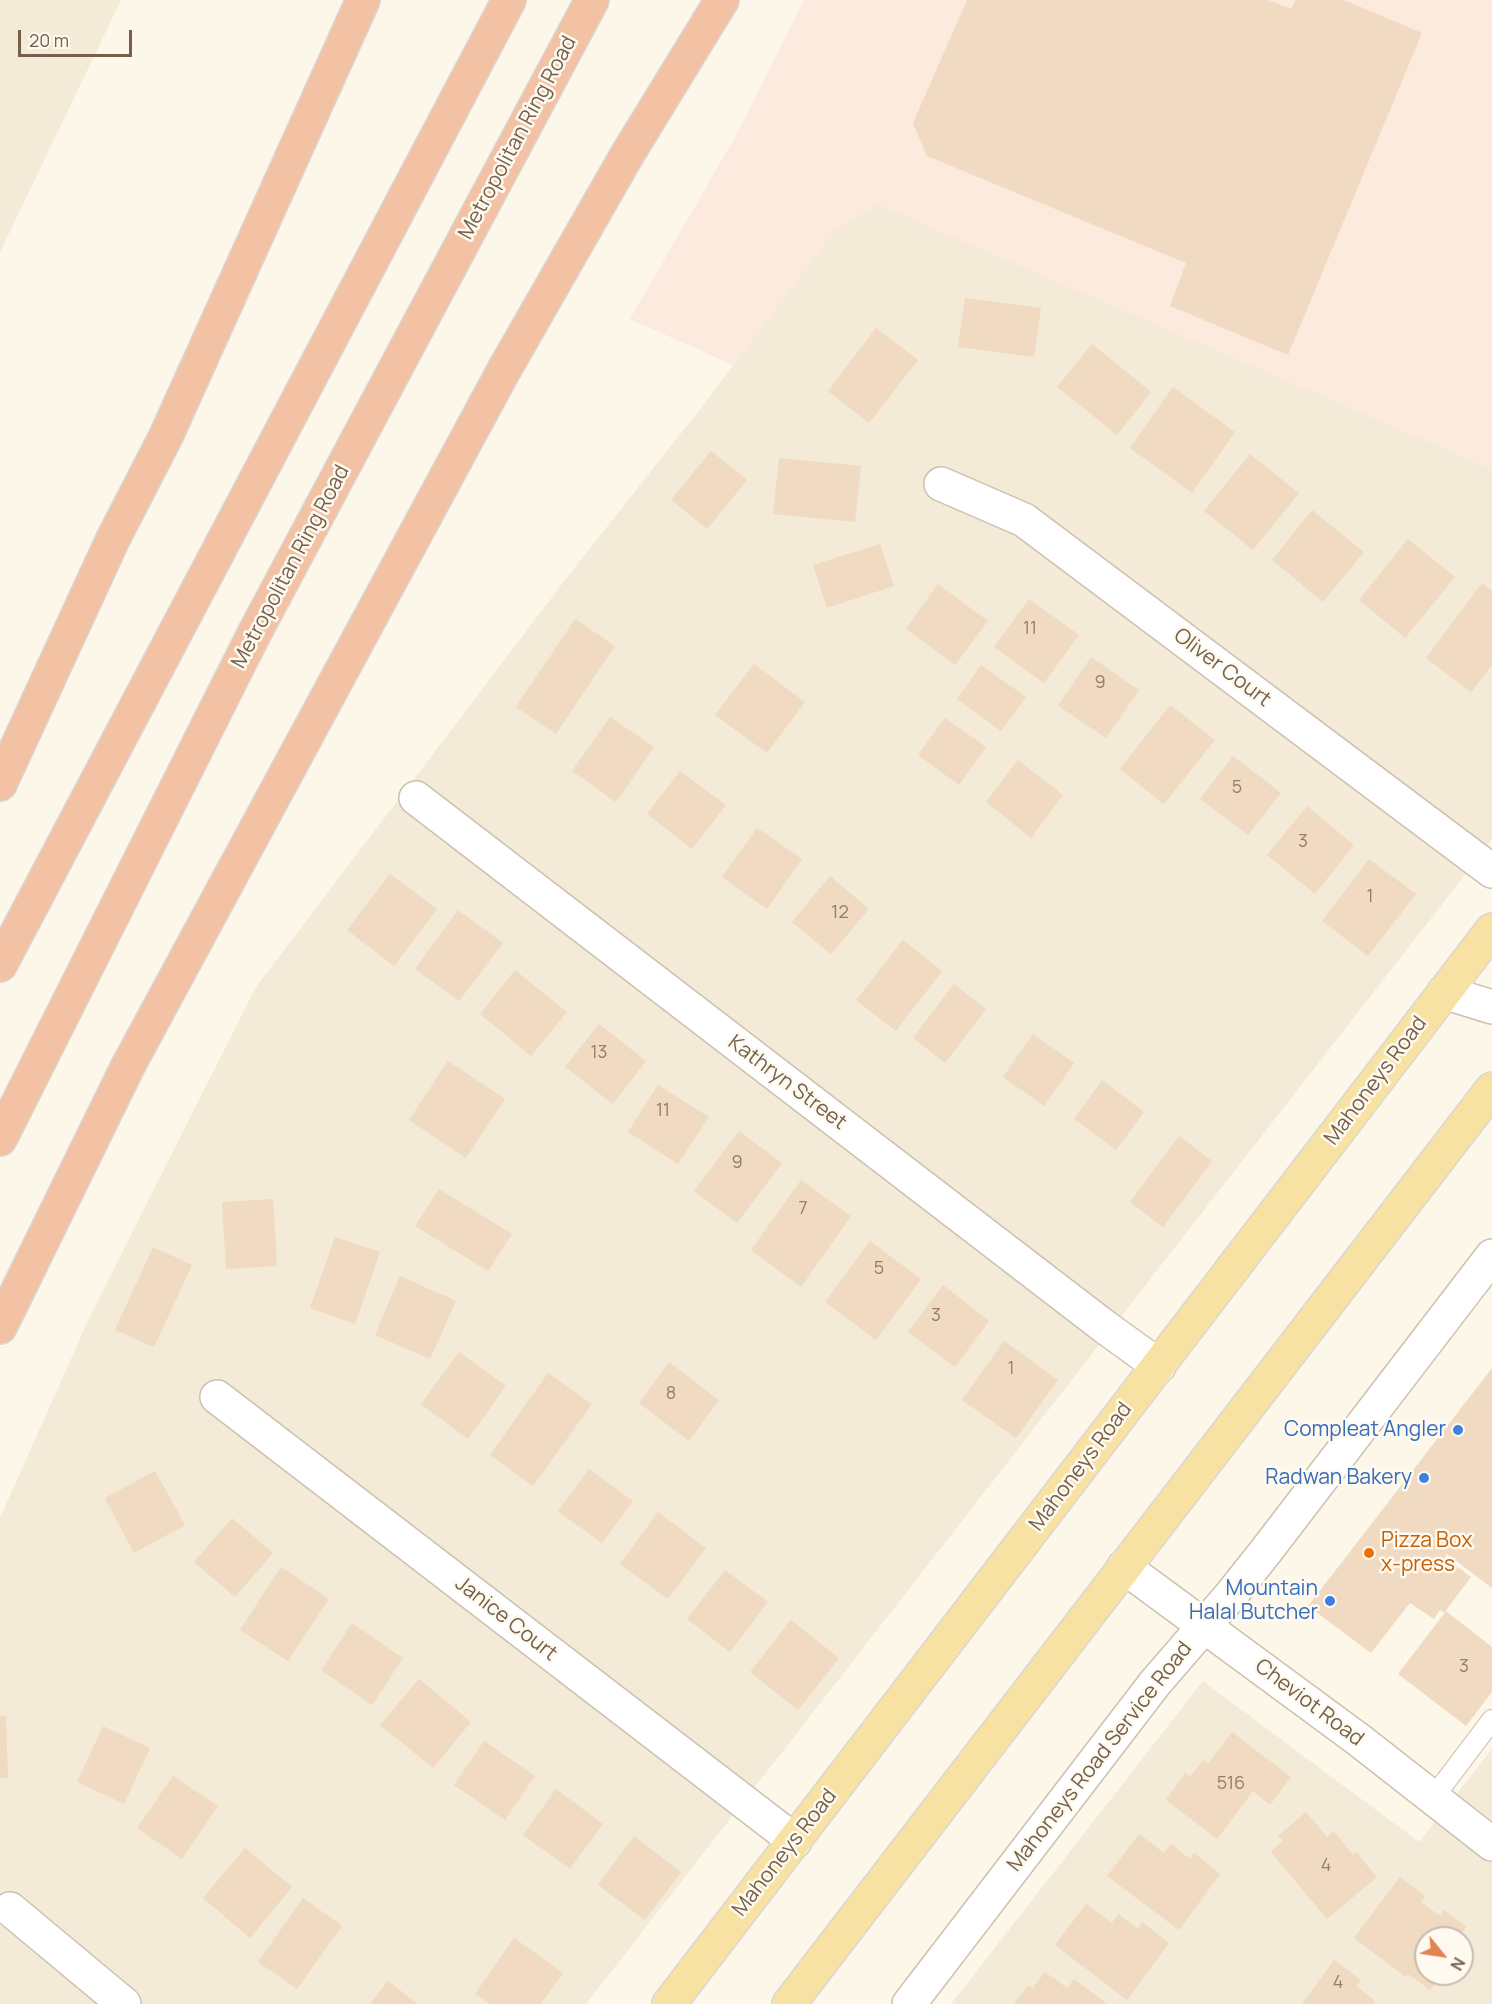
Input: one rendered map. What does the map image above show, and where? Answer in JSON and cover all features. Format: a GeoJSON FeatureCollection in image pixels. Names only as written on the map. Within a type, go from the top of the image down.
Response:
{"type":"FeatureCollection","features":[{"type":"Feature","properties":{"kind":"highway"},"geometry":{"type":"LineString","coordinates":[[0,784],[113,539],[166,436],[363,0]]}},
{"type":"Feature","properties":{"kind":"highway"},"geometry":{"type":"LineString","coordinates":[[318,100],[374,0]]}},
{"type":"Feature","properties":{"kind":"highway"},"geometry":{"type":"LineString","coordinates":[[0,965],[509,0]]}},
{"type":"Feature","properties":{"kind":"highway","name":"Metropolitan Ring Road"},"geometry":{"type":"LineString","coordinates":[[0,1139],[255,632],[592,0]]}},
{"type":"Feature","properties":{"kind":"highway"},"geometry":{"type":"LineString","coordinates":[[0,1327],[128,1066],[499,380],[627,155],[722,0]]}},
{"type":"Feature","properties":{"kind":"main road","name":"Mahoneys Road"},"geometry":{"type":"LineString","coordinates":[[669,2004],[1492,930]]}},
{"type":"Feature","properties":{"kind":"main road"},"geometry":{"type":"LineString","coordinates":[[789,2004],[1124,1567],[1481,1118],[1492,1089]]}},
{"type":"Feature","properties":{"kind":"street","name":"Oliver Court"},"geometry":{"type":"LineString","coordinates":[[941,484],[1024,520],[1492,870]]}},
{"type":"Feature","properties":{"kind":"street","name":"Kathryn Street"},"geometry":{"type":"LineString","coordinates":[[416,798],[1086,1313],[1159,1366]]}},
{"type":"Feature","properties":{"kind":"street"},"geometry":{"type":"LineString","coordinates":[[1444,992],[1492,1007]]}},
{"type":"Feature","properties":{"kind":"street","name":"Mahoneys Road Service Road"},"geometry":{"type":"LineString","coordinates":[[909,2004],[1155,1683],[1266,1551],[1492,1256]]}},
{"type":"Feature","properties":{"kind":"street","name":"Janice Court"},"geometry":{"type":"LineString","coordinates":[[217,1397],[795,1841]]}},
{"type":"Feature","properties":{"kind":"street","name":"Cheviot Road"},"geometry":{"type":"LineString","coordinates":[[1124,1567],[1205,1625],[1492,1844]]}},
{"type":"Feature","properties":{"kind":"street"},"geometry":{"type":"LineString","coordinates":[[10,1909],[123,2004]]}},
{"type":"Feature","properties":{"kind":"lane"},"geometry":{"type":"LineString","coordinates":[[1432,1798],[1492,1720]]}},
{"type":"Feature","properties":{"kind":"shaded area"},"geometry":{"type":"Polygon","coordinates":[[[0,0],[121,0],[0,252],[0,0]]]}},
{"type":"Feature","properties":{"kind":"shaded area"},"geometry":{"type":"Polygon","coordinates":[[[804,0],[1492,0],[1492,469],[878,205],[835,230],[733,365],[630,319],[734,139],[804,0]]]}},
{"type":"Feature","properties":{"kind":"shaded area"},"geometry":{"type":"Polygon","coordinates":[[[878,204],[1492,469],[1492,840],[586,2004],[0,2004],[0,1518],[91,1314],[256,987],[835,230],[878,204]]]}},
{"type":"Feature","properties":{"kind":"shaded area"},"geometry":{"type":"Polygon","coordinates":[[[1203,1681],[1419,1842],[1492,1749],[1492,2004],[951,2004],[1203,1681]]]}},
{"type":"Feature","properties":{"kind":"building"},"geometry":{"type":"Polygon","coordinates":[[[967,0],[1268,0],[1291,9],[1296,0],[1344,0],[1422,33],[1288,355],[1170,306],[1186,263],[927,156],[913,123],[967,0]]]}},
{"type":"Feature","properties":{"kind":"building"},"geometry":{"type":"Polygon","coordinates":[[[965,298],[1041,308],[1034,357],[958,347],[965,298]]]}},
{"type":"Feature","properties":{"kind":"building"},"geometry":{"type":"Polygon","coordinates":[[[876,328],[918,360],[869,423],[828,391],[876,328]]]}},
{"type":"Feature","properties":{"kind":"building"},"geometry":{"type":"Polygon","coordinates":[[[1092,344],[1151,392],[1117,435],[1057,387],[1092,344]]]}},
{"type":"Feature","properties":{"kind":"building"},"geometry":{"type":"Polygon","coordinates":[[[1173,387],[1235,432],[1192,493],[1130,448],[1173,387]]]}},
{"type":"Feature","properties":{"kind":"building"},"geometry":{"type":"Polygon","coordinates":[[[711,451],[747,480],[707,529],[671,500],[711,451]]]}},
{"type":"Feature","properties":{"kind":"building"},"geometry":{"type":"Polygon","coordinates":[[[1250,454],[1299,493],[1253,550],[1204,511],[1250,454]]]}},
{"type":"Feature","properties":{"kind":"building"},"geometry":{"type":"Polygon","coordinates":[[[779,458],[861,466],[855,522],[773,514],[779,458]]]}},
{"type":"Feature","properties":{"kind":"building"},"geometry":{"type":"Polygon","coordinates":[[[1312,510],[1364,552],[1323,602],[1272,560],[1312,510]]]}},
{"type":"Feature","properties":{"kind":"building"},"geometry":{"type":"Polygon","coordinates":[[[1408,539],[1455,577],[1405,638],[1359,600],[1408,539]]]}},
{"type":"Feature","properties":{"kind":"building"},"geometry":{"type":"Polygon","coordinates":[[[880,544],[894,586],[827,608],[813,565],[880,544]]]}},
{"type":"Feature","properties":{"kind":"building"},"geometry":{"type":"Polygon","coordinates":[[[1482,583],[1492,591],[1492,665],[1471,692],[1426,658],[1482,583]]]}},
{"type":"Feature","properties":{"kind":"building"},"geometry":{"type":"Polygon","coordinates":[[[938,584],[988,621],[955,665],[906,629],[938,584]]]}},
{"type":"Feature","properties":{"kind":"building"},"geometry":{"type":"Polygon","coordinates":[[[1029,599],[1079,635],[1044,683],[994,647],[1029,599]]]}},
{"type":"Feature","properties":{"kind":"building"},"geometry":{"type":"Polygon","coordinates":[[[575,619],[615,646],[556,734],[516,707],[575,619]]]}},
{"type":"Feature","properties":{"kind":"building"},"geometry":{"type":"Polygon","coordinates":[[[1091,657],[1139,690],[1106,738],[1058,706],[1091,657]]]}},
{"type":"Feature","properties":{"kind":"building"},"geometry":{"type":"Polygon","coordinates":[[[754,664],[805,702],[767,753],[715,715],[754,664]]]}},
{"type":"Feature","properties":{"kind":"building"},"geometry":{"type":"Polygon","coordinates":[[[981,665],[1026,697],[1001,731],[957,699],[981,665]]]}},
{"type":"Feature","properties":{"kind":"building"},"geometry":{"type":"Polygon","coordinates":[[[1170,705],[1215,740],[1164,804],[1120,769],[1170,705]]]}},
{"type":"Feature","properties":{"kind":"building"},"geometry":{"type":"Polygon","coordinates":[[[610,717],[654,747],[616,802],[572,771],[610,717]]]}},
{"type":"Feature","properties":{"kind":"building"},"geometry":{"type":"Polygon","coordinates":[[[945,718],[986,747],[959,785],[918,755],[945,718]]]}},
{"type":"Feature","properties":{"kind":"building"},"geometry":{"type":"Polygon","coordinates":[[[1233,756],[1281,793],[1248,835],[1200,799],[1233,756]]]}},
{"type":"Feature","properties":{"kind":"building"},"geometry":{"type":"Polygon","coordinates":[[[1018,760],[1063,795],[1031,838],[986,802],[1018,760]]]}},
{"type":"Feature","properties":{"kind":"building"},"geometry":{"type":"Polygon","coordinates":[[[680,771],[726,805],[692,849],[647,814],[680,771]]]}},
{"type":"Feature","properties":{"kind":"building"},"geometry":{"type":"Polygon","coordinates":[[[1307,806],[1354,845],[1315,894],[1267,855],[1307,806]]]}},
{"type":"Feature","properties":{"kind":"building"},"geometry":{"type":"Polygon","coordinates":[[[757,828],[802,859],[767,909],[722,877],[757,828]]]}},
{"type":"Feature","properties":{"kind":"building"},"geometry":{"type":"Polygon","coordinates":[[[1369,859],[1416,894],[1368,956],[1322,921],[1369,859]]]}},
{"type":"Feature","properties":{"kind":"building"},"geometry":{"type":"Polygon","coordinates":[[[390,874],[437,909],[394,966],[347,930],[390,874]]]}},
{"type":"Feature","properties":{"kind":"building"},"geometry":{"type":"Polygon","coordinates":[[[830,876],[869,909],[831,954],[792,922],[830,876]]]}},
{"type":"Feature","properties":{"kind":"building"},"geometry":{"type":"Polygon","coordinates":[[[458,910],[503,943],[459,1001],[415,969],[458,910]]]}},
{"type":"Feature","properties":{"kind":"building"},"geometry":{"type":"Polygon","coordinates":[[[903,940],[942,971],[896,1031],[856,1000],[903,940]]]}},
{"type":"Feature","properties":{"kind":"building"},"geometry":{"type":"Polygon","coordinates":[[[515,970],[567,1012],[531,1056],[480,1014],[515,970]]]}},
{"type":"Feature","properties":{"kind":"building"},"geometry":{"type":"Polygon","coordinates":[[[954,984],[986,1009],[945,1063],[913,1038],[954,984]]]}},
{"type":"Feature","properties":{"kind":"building"},"geometry":{"type":"Polygon","coordinates":[[[599,1024],[646,1061],[613,1104],[565,1067],[599,1024]]]}},
{"type":"Feature","properties":{"kind":"building"},"geometry":{"type":"Polygon","coordinates":[[[1033,1034],[1074,1063],[1044,1106],[1003,1077],[1033,1034]]]}},
{"type":"Feature","properties":{"kind":"building"},"geometry":{"type":"Polygon","coordinates":[[[448,1061],[505,1099],[466,1158],[409,1120],[448,1061]]]}},
{"type":"Feature","properties":{"kind":"building"},"geometry":{"type":"Polygon","coordinates":[[[1102,1080],[1144,1112],[1116,1150],[1074,1119],[1102,1080]]]}},
{"type":"Feature","properties":{"kind":"building"},"geometry":{"type":"Polygon","coordinates":[[[658,1085],[709,1117],[678,1164],[628,1132],[658,1085]]]}},
{"type":"Feature","properties":{"kind":"building"},"geometry":{"type":"Polygon","coordinates":[[[739,1131],[782,1163],[737,1223],[694,1191],[739,1131]]]}},
{"type":"Feature","properties":{"kind":"building"},"geometry":{"type":"Polygon","coordinates":[[[1179,1136],[1212,1161],[1163,1227],[1130,1202],[1179,1136]]]}},
{"type":"Feature","properties":{"kind":"building"},"geometry":{"type":"Polygon","coordinates":[[[801,1180],[851,1216],[801,1287],[751,1250],[801,1180]]]}},
{"type":"Feature","properties":{"kind":"building"},"geometry":{"type":"Polygon","coordinates":[[[439,1189],[512,1234],[488,1271],[415,1226],[439,1189]]]}},
{"type":"Feature","properties":{"kind":"building"},"geometry":{"type":"Polygon","coordinates":[[[273,1199],[277,1266],[226,1269],[222,1202],[273,1199]]]}},
{"type":"Feature","properties":{"kind":"building"},"geometry":{"type":"Polygon","coordinates":[[[335,1237],[380,1252],[355,1324],[310,1308],[335,1237]]]}},
{"type":"Feature","properties":{"kind":"building"},"geometry":{"type":"Polygon","coordinates":[[[870,1241],[921,1279],[876,1340],[825,1302],[870,1241]]]}},
{"type":"Feature","properties":{"kind":"building"},"geometry":{"type":"Polygon","coordinates":[[[153,1247],[192,1265],[154,1347],[115,1330],[153,1247]]]}},
{"type":"Feature","properties":{"kind":"building"},"geometry":{"type":"Polygon","coordinates":[[[400,1276],[456,1301],[430,1359],[375,1335],[400,1276]]]}},
{"type":"Feature","properties":{"kind":"building"},"geometry":{"type":"Polygon","coordinates":[[[943,1285],[989,1321],[955,1367],[908,1332],[943,1285]]]}},
{"type":"Feature","properties":{"kind":"building"},"geometry":{"type":"Polygon","coordinates":[[[1004,1341],[1058,1380],[1016,1438],[962,1400],[1004,1341]]]}},
{"type":"Feature","properties":{"kind":"building"},"geometry":{"type":"Polygon","coordinates":[[[459,1352],[506,1386],[468,1439],[421,1404],[459,1352]]]}},
{"type":"Feature","properties":{"kind":"building"},"geometry":{"type":"Polygon","coordinates":[[[669,1362],[719,1400],[689,1441],[639,1403],[669,1362]]]}},
{"type":"Feature","properties":{"kind":"building"},"geometry":{"type":"Polygon","coordinates":[[[1492,1368],[1492,1588],[1447,1554],[1445,1558],[1471,1577],[1444,1613],[1440,1610],[1434,1619],[1410,1603],[1371,1653],[1308,1606],[1492,1368]]]}},
{"type":"Feature","properties":{"kind":"building"},"geometry":{"type":"Polygon","coordinates":[[[548,1373],[592,1404],[533,1486],[490,1455],[548,1373]]]}},
{"type":"Feature","properties":{"kind":"building"},"geometry":{"type":"Polygon","coordinates":[[[589,1469],[633,1501],[602,1543],[558,1511],[589,1469]]]}},
{"type":"Feature","properties":{"kind":"building"},"geometry":{"type":"Polygon","coordinates":[[[155,1471],[185,1525],[134,1553],[105,1498],[155,1471]]]}},
{"type":"Feature","properties":{"kind":"building"},"geometry":{"type":"Polygon","coordinates":[[[658,1512],[706,1548],[668,1599],[620,1564],[658,1512]]]}},
{"type":"Feature","properties":{"kind":"building"},"geometry":{"type":"Polygon","coordinates":[[[232,1518],[273,1553],[235,1597],[194,1562],[232,1518]]]}},
{"type":"Feature","properties":{"kind":"building"},"geometry":{"type":"Polygon","coordinates":[[[281,1567],[329,1599],[288,1661],[240,1630],[281,1567]]]}},
{"type":"Feature","properties":{"kind":"building"},"geometry":{"type":"Polygon","coordinates":[[[725,1570],[768,1602],[730,1652],[687,1619],[725,1570]]]}},
{"type":"Feature","properties":{"kind":"building"},"geometry":{"type":"Polygon","coordinates":[[[1446,1611],[1492,1647],[1492,1692],[1466,1726],[1398,1674],[1446,1611]]]}},
{"type":"Feature","properties":{"kind":"building"},"geometry":{"type":"Polygon","coordinates":[[[791,1620],[839,1658],[798,1710],[750,1672],[791,1620]]]}},
{"type":"Feature","properties":{"kind":"building"},"geometry":{"type":"Polygon","coordinates":[[[352,1623],[403,1658],[372,1705],[321,1670],[352,1623]]]}},
{"type":"Feature","properties":{"kind":"building"},"geometry":{"type":"Polygon","coordinates":[[[419,1679],[471,1722],[433,1768],[380,1725],[419,1679]]]}},
{"type":"Feature","properties":{"kind":"building"},"geometry":{"type":"Polygon","coordinates":[[[0,1716],[6,1716],[8,1778],[0,1778],[0,1716]]]}},
{"type":"Feature","properties":{"kind":"building"},"geometry":{"type":"Polygon","coordinates":[[[103,1726],[150,1748],[124,1804],[77,1782],[103,1726]]]}},
{"type":"Feature","properties":{"kind":"building"},"geometry":{"type":"Polygon","coordinates":[[[1232,1732],[1291,1777],[1270,1805],[1253,1791],[1217,1839],[1166,1800],[1185,1773],[1190,1777],[1203,1760],[1208,1764],[1232,1732]]]}},
{"type":"Feature","properties":{"kind":"building"},"geometry":{"type":"Polygon","coordinates":[[[484,1741],[535,1776],[505,1820],[454,1785],[484,1741]]]}},
{"type":"Feature","properties":{"kind":"building"},"geometry":{"type":"Polygon","coordinates":[[[173,1776],[218,1806],[182,1859],[137,1828],[173,1776]]]}},
{"type":"Feature","properties":{"kind":"building"},"geometry":{"type":"Polygon","coordinates":[[[556,1789],[603,1824],[570,1869],[523,1835],[556,1789]]]}},
{"type":"Feature","properties":{"kind":"building"},"geometry":{"type":"Polygon","coordinates":[[[1306,1812],[1327,1837],[1334,1831],[1353,1855],[1356,1852],[1377,1877],[1327,1919],[1271,1852],[1283,1841],[1278,1836],[1306,1812]]]}},
{"type":"Feature","properties":{"kind":"building"},"geometry":{"type":"Polygon","coordinates":[[[1139,1834],[1164,1853],[1171,1844],[1190,1859],[1194,1853],[1220,1874],[1179,1930],[1107,1876],[1139,1834]]]}},
{"type":"Feature","properties":{"kind":"building"},"geometry":{"type":"Polygon","coordinates":[[[634,1836],[681,1872],[645,1920],[598,1885],[634,1836]]]}},
{"type":"Feature","properties":{"kind":"building"},"geometry":{"type":"Polygon","coordinates":[[[245,1848],[292,1887],[250,1938],[203,1898],[245,1848]]]}},
{"type":"Feature","properties":{"kind":"building"},"geometry":{"type":"Polygon","coordinates":[[[1400,1877],[1425,1896],[1421,1902],[1440,1916],[1444,1910],[1465,1926],[1414,1926],[1414,1978],[1408,1974],[1406,1977],[1354,1938],[1400,1877]]]}},
{"type":"Feature","properties":{"kind":"building"},"geometry":{"type":"Polygon","coordinates":[[[303,1898],[342,1926],[297,1989],[258,1962],[303,1898]]]}},
{"type":"Feature","properties":{"kind":"building"},"geometry":{"type":"Polygon","coordinates":[[[1086,1904],[1112,1923],[1118,1914],[1138,1929],[1142,1922],[1169,1943],[1127,2000],[1055,1945],[1086,1904]]]}},
{"type":"Feature","properties":{"kind":"building"},"geometry":{"type":"Polygon","coordinates":[[[514,1938],[563,1973],[541,2004],[490,2004],[475,1994],[514,1938]]]}},
{"type":"Feature","properties":{"kind":"building"},"geometry":{"type":"Polygon","coordinates":[[[1334,1960],[1361,1980],[1356,1986],[1375,2001],[1373,2004],[1302,2004],[1334,1960]]]}},
{"type":"Feature","properties":{"kind":"building"},"geometry":{"type":"Polygon","coordinates":[[[1045,1972],[1067,1988],[1074,1979],[1107,2004],[1014,2004],[1028,1985],[1033,1988],[1045,1972]]]}},
{"type":"Feature","properties":{"kind":"building"},"geometry":{"type":"Polygon","coordinates":[[[388,1981],[418,2004],[370,2004],[388,1981]]]}},
{"type":"Feature","properties":{"kind":"place","name":"Compleat Angler"},"geometry":{"type":"Point","coordinates":[1458,1430]}},
{"type":"Feature","properties":{"kind":"place","name":"Radwan Bakery"},"geometry":{"type":"Point","coordinates":[1424,1478]}},
{"type":"Feature","properties":{"kind":"place","name":"Pizza Box x-press"},"geometry":{"type":"Point","coordinates":[1369,1553]}},
{"type":"Feature","properties":{"kind":"place","name":"Mountain Halal Butcher"},"geometry":{"type":"Point","coordinates":[1330,1601]}}]}
